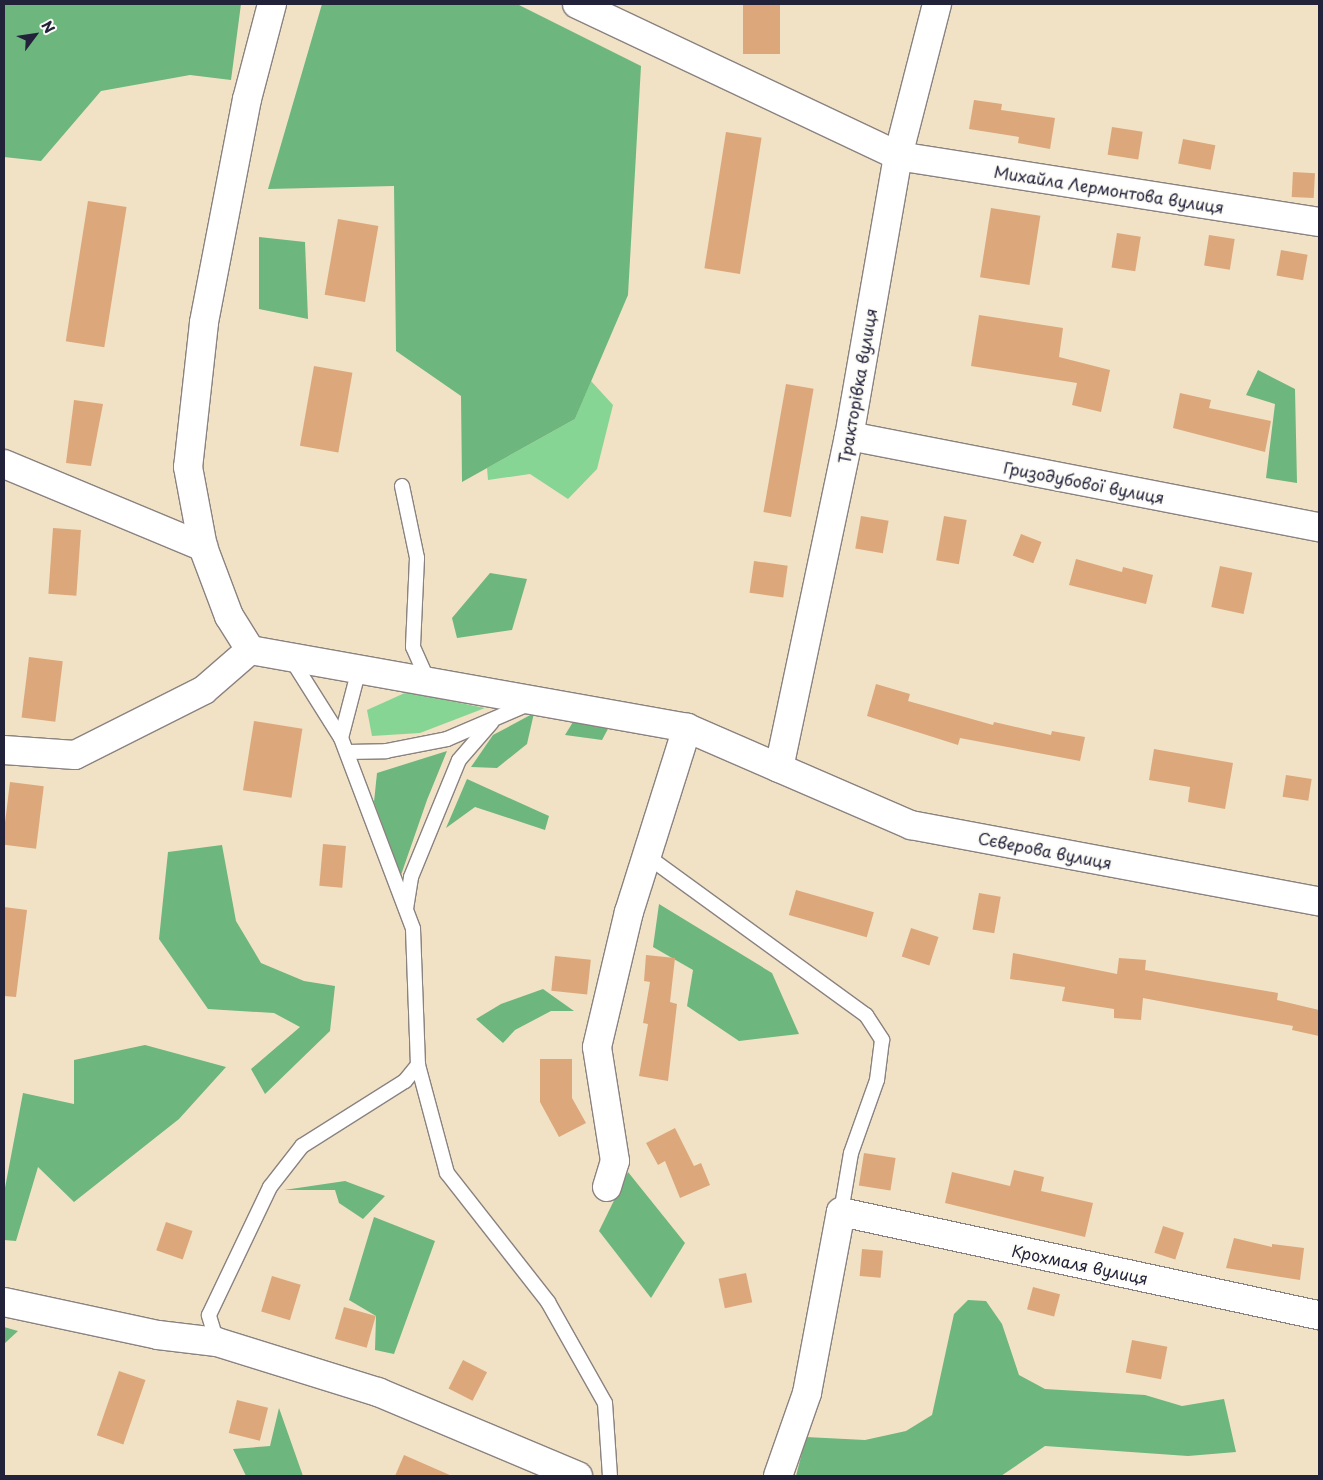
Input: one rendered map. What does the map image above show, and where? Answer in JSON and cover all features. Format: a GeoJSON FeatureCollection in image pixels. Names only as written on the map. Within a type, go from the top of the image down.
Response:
{"type":"FeatureCollection","features":[{"type":"Feature","properties":{"kind":"street"},"geometry":{"type":"LineString","coordinates":[[4,750],[75,755],[204,690],[250,650],[228,616],[203,547],[188,467],[204,323],[247,99],[272,4]]}},
{"type":"Feature","properties":{"kind":"street","name":"Михайла Лермонтова вулиця"},"geometry":{"type":"LineString","coordinates":[[577,4],[898,156],[1319,222]]}},
{"type":"Feature","properties":{"kind":"street","name":"Тракторівка вулиця"},"geometry":{"type":"LineString","coordinates":[[779,768],[849,436],[898,156],[937,4]]}},
{"type":"Feature","properties":{"kind":"street","name":"Гризодубової вулиця"},"geometry":{"type":"LineString","coordinates":[[849,436],[1319,527]]}},
{"type":"Feature","properties":{"kind":"street"},"geometry":{"type":"LineString","coordinates":[[4,464],[203,547]]}},
{"type":"Feature","properties":{"kind":"street","name":"Сєверова вулиця"},"geometry":{"type":"LineString","coordinates":[[250,650],[687,728],[912,825],[1319,901]]}},
{"type":"Feature","properties":{"kind":"street"},"geometry":{"type":"LineString","coordinates":[[606,1187],[615,1161],[597,1047],[628,912],[687,728]]}},
{"type":"Feature","properties":{"kind":"street"},"geometry":{"type":"LineString","coordinates":[[778,1476],[807,1393],[841,1212]]}},
{"type":"Feature","properties":{"kind":"street","name":"Крохмаля вулиця"},"geometry":{"type":"LineString","coordinates":[[841,1212],[1319,1315]]}},
{"type":"Feature","properties":{"kind":"street"},"geometry":{"type":"LineString","coordinates":[[4,1302],[158,1335],[217,1342],[378,1392],[578,1476]]}},
{"type":"Feature","properties":{"kind":"lane"},"geometry":{"type":"LineString","coordinates":[[402,486],[417,558],[413,648],[428,681]]}},
{"type":"Feature","properties":{"kind":"lane"},"geometry":{"type":"LineString","coordinates":[[290,657],[342,738],[413,929],[418,1065],[447,1173],[548,1302],[605,1403],[610,1476]]}},
{"type":"Feature","properties":{"kind":"lane"},"geometry":{"type":"LineString","coordinates":[[342,738],[359,669]]}},
{"type":"Feature","properties":{"kind":"lane"},"geometry":{"type":"LineString","coordinates":[[347,752],[386,752],[447,739],[492,722],[536,701]]}},
{"type":"Feature","properties":{"kind":"lane"},"geometry":{"type":"LineString","coordinates":[[406,911],[411,878],[459,760],[492,722]]}},
{"type":"Feature","properties":{"kind":"lane"},"geometry":{"type":"LineString","coordinates":[[647,856],[866,1015],[882,1040],[877,1080],[851,1153],[841,1212]]}},
{"type":"Feature","properties":{"kind":"lane"},"geometry":{"type":"LineString","coordinates":[[217,1342],[209,1314],[270,1187],[302,1146],[405,1081],[418,1065]]}},
{"type":"Feature","properties":{"kind":"green space"},"geometry":{"type":"Polygon","coordinates":[[[4,4],[241,4],[231,80],[190,75],[101,91],[41,161],[4,157],[4,4]]]}},
{"type":"Feature","properties":{"kind":"green space"},"geometry":{"type":"Polygon","coordinates":[[[322,4],[517,4],[641,66],[628,295],[575,419],[462,482],[461,396],[396,351],[394,186],[268,189],[322,4]]]}},
{"type":"Feature","properties":{"kind":"green space"},"geometry":{"type":"Polygon","coordinates":[[[259,237],[305,242],[308,319],[259,309],[259,237]]]}},
{"type":"Feature","properties":{"kind":"green space"},"geometry":{"type":"Polygon","coordinates":[[[1258,370],[1295,389],[1297,483],[1266,478],[1275,404],[1246,395],[1258,370]]]}},
{"type":"Feature","properties":{"kind":"green space"},"geometry":{"type":"Polygon","coordinates":[[[591,381],[613,405],[597,469],[568,499],[530,474],[488,480],[487,468],[575,419],[591,381]]]}},
{"type":"Feature","properties":{"kind":"green space"},"geometry":{"type":"Polygon","coordinates":[[[490,573],[527,579],[512,630],[457,638],[452,618],[490,573]]]}},
{"type":"Feature","properties":{"kind":"green space"},"geometry":{"type":"Polygon","coordinates":[[[407,692],[485,708],[420,733],[372,736],[367,710],[407,692]]]}},
{"type":"Feature","properties":{"kind":"green space"},"geometry":{"type":"Polygon","coordinates":[[[534,713],[527,744],[497,768],[471,767],[493,735],[534,713]]]}},
{"type":"Feature","properties":{"kind":"green space"},"geometry":{"type":"Polygon","coordinates":[[[573,722],[609,727],[602,740],[565,735],[573,722]]]}},
{"type":"Feature","properties":{"kind":"green space"},"geometry":{"type":"Polygon","coordinates":[[[447,751],[427,800],[401,875],[374,802],[377,773],[447,751]]]}},
{"type":"Feature","properties":{"kind":"green space"},"geometry":{"type":"Polygon","coordinates":[[[467,779],[549,816],[545,830],[475,807],[446,828],[467,779]]]}},
{"type":"Feature","properties":{"kind":"green space"},"geometry":{"type":"Polygon","coordinates":[[[222,845],[236,921],[261,963],[304,981],[335,986],[330,1031],[265,1094],[251,1069],[300,1027],[274,1013],[208,1009],[159,939],[168,852],[222,845]]]}},
{"type":"Feature","properties":{"kind":"green space"},"geometry":{"type":"Polygon","coordinates":[[[659,904],[772,973],[799,1034],[739,1041],[687,1006],[693,970],[653,947],[659,904]]]}},
{"type":"Feature","properties":{"kind":"green space"},"geometry":{"type":"Polygon","coordinates":[[[543,989],[574,1011],[551,1011],[515,1030],[503,1043],[476,1019],[501,1004],[543,989]]]}},
{"type":"Feature","properties":{"kind":"green space"},"geometry":{"type":"Polygon","coordinates":[[[145,1045],[226,1067],[179,1119],[74,1202],[38,1167],[16,1241],[4,1240],[4,1193],[23,1093],[74,1104],[74,1060],[145,1045]]]}},
{"type":"Feature","properties":{"kind":"green space"},"geometry":{"type":"Polygon","coordinates":[[[628,1172],[685,1243],[651,1298],[599,1231],[628,1172]]]}},
{"type":"Feature","properties":{"kind":"green space"},"geometry":{"type":"Polygon","coordinates":[[[345,1181],[385,1196],[363,1219],[339,1203],[335,1190],[284,1190],[345,1181]]]}},
{"type":"Feature","properties":{"kind":"green space"},"geometry":{"type":"Polygon","coordinates":[[[374,1217],[435,1241],[394,1354],[375,1350],[376,1316],[349,1300],[374,1217]]]}},
{"type":"Feature","properties":{"kind":"green space"},"geometry":{"type":"Polygon","coordinates":[[[968,1300],[986,1301],[1002,1324],[1019,1375],[1045,1389],[1145,1395],[1182,1406],[1224,1399],[1236,1452],[1188,1456],[1045,1446],[1001,1476],[796,1476],[806,1437],[865,1440],[906,1431],[932,1415],[954,1314],[968,1300]]]}},
{"type":"Feature","properties":{"kind":"green space"},"geometry":{"type":"Polygon","coordinates":[[[4,1327],[18,1331],[4,1344],[4,1327]]]}},
{"type":"Feature","properties":{"kind":"green space"},"geometry":{"type":"Polygon","coordinates":[[[279,1408],[303,1476],[246,1476],[233,1449],[270,1446],[279,1408]]]}},
{"type":"Feature","properties":{"kind":"building"},"geometry":{"type":"Polygon","coordinates":[[[743,4],[780,4],[780,54],[743,54],[743,4]]]}},
{"type":"Feature","properties":{"kind":"building"},"geometry":{"type":"Polygon","coordinates":[[[974,100],[1002,104],[1001,110],[1055,118],[1050,149],[1018,143],[1019,137],[969,129],[974,100]]]}},
{"type":"Feature","properties":{"kind":"building"},"geometry":{"type":"Polygon","coordinates":[[[1112,127],[1143,132],[1138,160],[1108,155],[1112,127]]]}},
{"type":"Feature","properties":{"kind":"building"},"geometry":{"type":"Polygon","coordinates":[[[726,132],[762,138],[740,274],[704,268],[726,132]]]}},
{"type":"Feature","properties":{"kind":"building"},"geometry":{"type":"Polygon","coordinates":[[[1183,139],[1215,145],[1211,170],[1178,164],[1183,139]]]}},
{"type":"Feature","properties":{"kind":"building"},"geometry":{"type":"Polygon","coordinates":[[[1293,172],[1315,173],[1314,198],[1292,197],[1293,172]]]}},
{"type":"Feature","properties":{"kind":"building"},"geometry":{"type":"Polygon","coordinates":[[[88,201],[127,207],[104,347],[66,341],[88,201]]]}},
{"type":"Feature","properties":{"kind":"building"},"geometry":{"type":"Polygon","coordinates":[[[991,208],[1040,216],[1029,285],[980,277],[991,208]]]}},
{"type":"Feature","properties":{"kind":"building"},"geometry":{"type":"Polygon","coordinates":[[[338,219],[378,226],[365,302],[325,295],[338,219]]]}},
{"type":"Feature","properties":{"kind":"building"},"geometry":{"type":"Polygon","coordinates":[[[1117,233],[1141,237],[1135,271],[1112,268],[1117,233]]]}},
{"type":"Feature","properties":{"kind":"building"},"geometry":{"type":"Polygon","coordinates":[[[1209,235],[1235,239],[1230,270],[1204,266],[1209,235]]]}},
{"type":"Feature","properties":{"kind":"building"},"geometry":{"type":"Polygon","coordinates":[[[1281,250],[1308,255],[1303,280],[1276,276],[1281,250]]]}},
{"type":"Feature","properties":{"kind":"building"},"geometry":{"type":"Polygon","coordinates":[[[979,315],[1063,328],[1059,357],[1110,370],[1101,412],[1072,405],[1077,383],[971,366],[979,315]]]}},
{"type":"Feature","properties":{"kind":"building"},"geometry":{"type":"Polygon","coordinates":[[[314,366],[352,373],[338,453],[300,446],[314,366]]]}},
{"type":"Feature","properties":{"kind":"building"},"geometry":{"type":"Polygon","coordinates":[[[786,384],[814,389],[791,517],[763,512],[786,384]]]}},
{"type":"Feature","properties":{"kind":"building"},"geometry":{"type":"Polygon","coordinates":[[[1180,393],[1211,400],[1209,408],[1271,421],[1265,452],[1173,428],[1180,393]]]}},
{"type":"Feature","properties":{"kind":"building"},"geometry":{"type":"Polygon","coordinates":[[[74,400],[103,404],[91,466],[66,463],[74,400]]]}},
{"type":"Feature","properties":{"kind":"building"},"geometry":{"type":"Polygon","coordinates":[[[861,516],[889,521],[883,553],[855,548],[861,516]]]}},
{"type":"Feature","properties":{"kind":"building"},"geometry":{"type":"Polygon","coordinates":[[[944,516],[967,520],[959,564],[936,560],[944,516]]]}},
{"type":"Feature","properties":{"kind":"building"},"geometry":{"type":"Polygon","coordinates":[[[53,528],[81,530],[76,596],[48,594],[53,528]]]}},
{"type":"Feature","properties":{"kind":"building"},"geometry":{"type":"Polygon","coordinates":[[[1021,534],[1042,542],[1033,563],[1013,555],[1021,534]]]}},
{"type":"Feature","properties":{"kind":"building"},"geometry":{"type":"Polygon","coordinates":[[[1076,559],[1122,572],[1123,567],[1153,575],[1146,604],[1069,585],[1076,559]]]}},
{"type":"Feature","properties":{"kind":"building"},"geometry":{"type":"Polygon","coordinates":[[[754,561],[788,566],[783,597],[750,593],[754,561]]]}},
{"type":"Feature","properties":{"kind":"building"},"geometry":{"type":"Polygon","coordinates":[[[1220,566],[1252,573],[1244,614],[1211,607],[1220,566]]]}},
{"type":"Feature","properties":{"kind":"building"},"geometry":{"type":"Polygon","coordinates":[[[29,657],[63,661],[55,722],[22,718],[29,657]]]}},
{"type":"Feature","properties":{"kind":"building"},"geometry":{"type":"Polygon","coordinates":[[[876,684],[910,694],[908,701],[993,725],[994,722],[1051,735],[1052,731],[1085,737],[1080,761],[960,738],[958,745],[867,716],[876,684]]]}},
{"type":"Feature","properties":{"kind":"building"},"geometry":{"type":"Polygon","coordinates":[[[254,721],[302,729],[291,798],[243,790],[254,721]]]}},
{"type":"Feature","properties":{"kind":"building"},"geometry":{"type":"Polygon","coordinates":[[[1154,749],[1233,763],[1225,809],[1188,802],[1190,787],[1149,780],[1154,749]]]}},
{"type":"Feature","properties":{"kind":"building"},"geometry":{"type":"Polygon","coordinates":[[[1286,775],[1312,779],[1308,801],[1283,797],[1286,775]]]}},
{"type":"Feature","properties":{"kind":"building"},"geometry":{"type":"Polygon","coordinates":[[[10,782],[44,786],[36,849],[4,845],[10,782]]]}},
{"type":"Feature","properties":{"kind":"building"},"geometry":{"type":"Polygon","coordinates":[[[323,844],[346,846],[342,888],[319,886],[323,844]]]}},
{"type":"Feature","properties":{"kind":"building"},"geometry":{"type":"Polygon","coordinates":[[[796,890],[874,912],[867,937],[789,915],[796,890]]]}},
{"type":"Feature","properties":{"kind":"building"},"geometry":{"type":"Polygon","coordinates":[[[979,893],[1001,897],[994,933],[973,929],[979,893]]]}},
{"type":"Feature","properties":{"kind":"building"},"geometry":{"type":"Polygon","coordinates":[[[4,907],[27,910],[16,997],[4,996],[4,907]]]}},
{"type":"Feature","properties":{"kind":"building"},"geometry":{"type":"Polygon","coordinates":[[[911,928],[939,937],[929,965],[902,957],[911,928]]]}},
{"type":"Feature","properties":{"kind":"building"},"geometry":{"type":"Polygon","coordinates":[[[1013,953],[1117,974],[1119,958],[1146,960],[1145,970],[1278,993],[1277,1000],[1319,1010],[1319,1036],[1292,1030],[1293,1026],[1143,998],[1141,1020],[1114,1018],[1114,1009],[1062,1001],[1065,987],[1010,979],[1013,953]]]}},
{"type":"Feature","properties":{"kind":"building"},"geometry":{"type":"Polygon","coordinates":[[[646,955],[675,958],[670,1002],[677,1004],[668,1081],[639,1076],[648,1024],[643,1023],[650,982],[644,981],[646,955]]]}},
{"type":"Feature","properties":{"kind":"building"},"geometry":{"type":"Polygon","coordinates":[[[555,956],[591,960],[587,995],[551,991],[555,956]]]}},
{"type":"Feature","properties":{"kind":"building"},"geometry":{"type":"Polygon","coordinates":[[[540,1059],[572,1059],[572,1098],[586,1123],[559,1137],[540,1102],[540,1059]]]}},
{"type":"Feature","properties":{"kind":"building"},"geometry":{"type":"Polygon","coordinates":[[[675,1128],[694,1166],[701,1163],[710,1185],[680,1198],[665,1161],[658,1165],[646,1143],[675,1128]]]}},
{"type":"Feature","properties":{"kind":"building"},"geometry":{"type":"Polygon","coordinates":[[[864,1153],[896,1158],[890,1191],[859,1186],[864,1153]]]}},
{"type":"Feature","properties":{"kind":"building"},"geometry":{"type":"Polygon","coordinates":[[[1014,1170],[1044,1177],[1041,1191],[1093,1203],[1085,1237],[945,1203],[952,1172],[1010,1186],[1014,1170]]]}},
{"type":"Feature","properties":{"kind":"building"},"geometry":{"type":"Polygon","coordinates":[[[166,1222],[192,1231],[183,1259],[156,1250],[166,1222]]]}},
{"type":"Feature","properties":{"kind":"building"},"geometry":{"type":"Polygon","coordinates":[[[1163,1226],[1184,1233],[1175,1259],[1154,1253],[1163,1226]]]}},
{"type":"Feature","properties":{"kind":"building"},"geometry":{"type":"Polygon","coordinates":[[[1234,1238],[1272,1247],[1272,1244],[1304,1248],[1300,1280],[1226,1268],[1234,1238]]]}},
{"type":"Feature","properties":{"kind":"building"},"geometry":{"type":"Polygon","coordinates":[[[862,1249],[883,1251],[881,1278],[860,1276],[862,1249]]]}},
{"type":"Feature","properties":{"kind":"building"},"geometry":{"type":"Polygon","coordinates":[[[746,1273],[752,1302],[725,1308],[719,1279],[746,1273]]]}},
{"type":"Feature","properties":{"kind":"building"},"geometry":{"type":"Polygon","coordinates":[[[272,1276],[301,1285],[290,1320],[261,1311],[272,1276]]]}},
{"type":"Feature","properties":{"kind":"building"},"geometry":{"type":"Polygon","coordinates":[[[1033,1287],[1060,1294],[1054,1316],[1027,1309],[1033,1287]]]}},
{"type":"Feature","properties":{"kind":"building"},"geometry":{"type":"Polygon","coordinates":[[[344,1307],[376,1316],[367,1348],[335,1339],[344,1307]]]}},
{"type":"Feature","properties":{"kind":"building"},"geometry":{"type":"Polygon","coordinates":[[[1132,1340],[1167,1347],[1161,1379],[1126,1372],[1132,1340]]]}},
{"type":"Feature","properties":{"kind":"building"},"geometry":{"type":"Polygon","coordinates":[[[463,1360],[487,1372],[473,1401],[448,1389],[463,1360]]]}},
{"type":"Feature","properties":{"kind":"building"},"geometry":{"type":"Polygon","coordinates":[[[119,1371],[145,1380],[123,1444],[97,1435],[119,1371]]]}},
{"type":"Feature","properties":{"kind":"building"},"geometry":{"type":"Polygon","coordinates":[[[237,1400],[268,1408],[260,1441],[229,1433],[237,1400]]]}},
{"type":"Feature","properties":{"kind":"building"},"geometry":{"type":"Polygon","coordinates":[[[404,1455],[452,1476],[395,1476],[404,1455]]]}}]}
